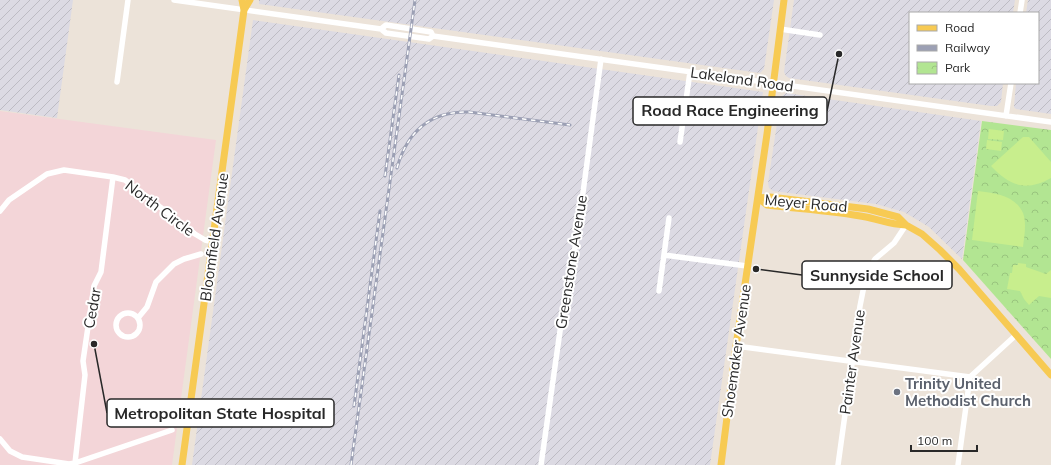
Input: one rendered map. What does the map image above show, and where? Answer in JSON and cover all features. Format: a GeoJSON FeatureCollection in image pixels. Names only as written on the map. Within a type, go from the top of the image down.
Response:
{"type":"FeatureCollection","features":[{"type":"Feature","properties":{"kind":"main road","name":"Bloomfield Avenue"},"geometry":{"type":"LineString","coordinates":[[182,465],[214,242],[244,10],[242,0]]}},
{"type":"Feature","properties":{"kind":"main road","name":"Bloomfield Avenue"},"geometry":{"type":"LineString","coordinates":[[244,10],[250,0]]}},
{"type":"Feature","properties":{"kind":"main road","name":"Shoemaker Avenue"},"geometry":{"type":"LineString","coordinates":[[721,465],[784,0]]}},
{"type":"Feature","properties":{"kind":"main road","name":"Meyer Road"},"geometry":{"type":"LineString","coordinates":[[758,198],[770,197],[847,206],[868,209],[898,217],[906,225],[922,234],[959,269],[1051,375]]}},
{"type":"Feature","properties":{"kind":"main road","name":"Meyer Road"},"geometry":{"type":"LineString","coordinates":[[758,198],[767,205],[866,217],[896,225],[906,225]]}},
{"type":"Feature","properties":{"kind":"main road"},"geometry":{"type":"LineString","coordinates":[[845,214],[847,206]]}},
{"type":"Feature","properties":{"kind":"street"},"geometry":{"type":"LineString","coordinates":[[117,82],[128,0]]}},
{"type":"Feature","properties":{"kind":"street","name":"Lakeland Road"},"geometry":{"type":"LineString","coordinates":[[174,0],[381,29],[386,25],[431,32],[433,36],[1051,122]]}},
{"type":"Feature","properties":{"kind":"street"},"geometry":{"type":"LineString","coordinates":[[1020,12],[1022,0]]}},
{"type":"Feature","properties":{"kind":"street"},"geometry":{"type":"LineString","coordinates":[[780,29],[820,35]]}},
{"type":"Feature","properties":{"kind":"street","name":"Greenstone Avenue"},"geometry":{"type":"LineString","coordinates":[[541,465],[563,310],[577,236],[601,59]]}},
{"type":"Feature","properties":{"kind":"street"},"geometry":{"type":"LineString","coordinates":[[680,142],[690,72]]}},
{"type":"Feature","properties":{"kind":"street"},"geometry":{"type":"LineString","coordinates":[[1006,116],[1010,84]]}},
{"type":"Feature","properties":{"kind":"street","name":"North Circle"},"geometry":{"type":"LineString","coordinates":[[0,211],[9,200],[47,174],[64,170],[113,177],[124,180],[195,234],[205,240],[214,242]]}},
{"type":"Feature","properties":{"kind":"street","name":"Cedar"},"geometry":{"type":"LineString","coordinates":[[75,463],[86,375],[83,361],[94,286],[101,272],[113,177]]}},
{"type":"Feature","properties":{"kind":"street"},"geometry":{"type":"LineString","coordinates":[[659,291],[669,218]]}},
{"type":"Feature","properties":{"kind":"street","name":"Painter Avenue"},"geometry":{"type":"LineString","coordinates":[[838,465],[852,362],[866,276],[875,259],[894,243],[906,225]]}},
{"type":"Feature","properties":{"kind":"street","name":"North Circle"},"geometry":{"type":"LineString","coordinates":[[138,318],[147,307],[156,282],[174,264],[184,259],[201,254]]}},
{"type":"Feature","properties":{"kind":"street"},"geometry":{"type":"LineString","coordinates":[[664,255],[747,266]]}},
{"type":"Feature","properties":{"kind":"street","name":"North Circle"},"geometry":{"type":"LineString","coordinates":[[132,313],[138,318],[140,326],[133,336],[125,336],[118,332],[116,324],[121,314],[132,313]]}},
{"type":"Feature","properties":{"kind":"street"},"geometry":{"type":"LineString","coordinates":[[958,465],[970,377],[1016,334]]}},
{"type":"Feature","properties":{"kind":"street"},"geometry":{"type":"LineString","coordinates":[[736,346],[970,377]]}},
{"type":"Feature","properties":{"kind":"street"},"geometry":{"type":"LineString","coordinates":[[0,439],[10,451],[22,457],[75,463],[172,430]]}},
{"type":"Feature","properties":{"kind":"shaded area"},"geometry":{"type":"Polygon","coordinates":[[[0,0],[73,0],[57,118],[0,110],[0,0]]]}},
{"type":"Feature","properties":{"kind":"shaded area"},"geometry":{"type":"Polygon","coordinates":[[[259,0],[774,0],[764,69],[760,73],[259,4],[259,0]]]}},
{"type":"Feature","properties":{"kind":"shaded area"},"geometry":{"type":"Polygon","coordinates":[[[794,0],[1015,0],[1013,12],[909,12],[909,84],[1003,84],[1001,102],[997,106],[789,78],[784,72],[794,0]]]}},
{"type":"Feature","properties":{"kind":"shaded area"},"geometry":{"type":"Polygon","coordinates":[[[1028,0],[1051,0],[1051,114],[1016,109],[1014,107],[1016,84],[1039,84],[1039,12],[1026,12],[1028,0]]]}},
{"type":"Feature","properties":{"kind":"shaded area"},"geometry":{"type":"Polygon","coordinates":[[[253,20],[763,92],[710,465],[192,465],[253,20]]]}},
{"type":"Feature","properties":{"kind":"shaded area"},"geometry":{"type":"Polygon","coordinates":[[[786,93],[981,121],[962,259],[929,227],[904,212],[876,204],[773,191],[769,188],[768,183],[781,97],[786,93]]]}},
{"type":"Feature","properties":{"kind":"shaded area"},"geometry":{"type":"Polygon","coordinates":[[[0,111],[216,140],[172,465],[0,465],[0,111]]]}},
{"type":"Feature","properties":{"kind":"green space"},"geometry":{"type":"Polygon","coordinates":[[[982,121],[1051,130],[1051,359],[963,260],[982,121]]]}},
{"type":"Feature","properties":{"kind":"green space"},"geometry":{"type":"Polygon","coordinates":[[[989,129],[1004,131],[1003,140],[988,139],[989,129]]]}},
{"type":"Feature","properties":{"kind":"green space"},"geometry":{"type":"Polygon","coordinates":[[[1023,137],[1029,137],[1051,162],[1051,178],[1034,185],[1019,185],[1005,178],[991,166],[1023,137]]]}},
{"type":"Feature","properties":{"kind":"green space"},"geometry":{"type":"Polygon","coordinates":[[[987,140],[1002,142],[1001,151],[986,149],[987,140]]]}},
{"type":"Feature","properties":{"kind":"green space"},"geometry":{"type":"Polygon","coordinates":[[[978,191],[1004,196],[1020,207],[1025,221],[1023,247],[972,240],[978,191]]]}},
{"type":"Feature","properties":{"kind":"green space"},"geometry":{"type":"Polygon","coordinates":[[[1018,263],[1026,264],[1026,267],[1046,274],[1051,270],[1051,298],[1039,296],[1029,305],[1020,291],[1007,289],[1013,265],[1018,265],[1018,263]]]}},
{"type":"Feature","properties":{"kind":"railway"},"geometry":{"type":"LineString","coordinates":[[351,465],[415,0]]}},
{"type":"Feature","properties":{"kind":"railway"},"geometry":{"type":"LineString","coordinates":[[385,176],[399,75]]}},
{"type":"Feature","properties":{"kind":"railway"},"geometry":{"type":"LineString","coordinates":[[397,168],[401,155],[414,134],[422,126],[443,115],[469,112],[570,125]]}},
{"type":"Feature","properties":{"kind":"railway"},"geometry":{"type":"LineString","coordinates":[[354,406],[380,211]]}},
{"type":"Feature","properties":{"kind":"place","name":"Road Race Engineering"},"geometry":{"type":"Point","coordinates":[839,54]}},
{"type":"Feature","properties":{"kind":"place","name":"Sunnyside School"},"geometry":{"type":"Point","coordinates":[756,269]}},
{"type":"Feature","properties":{"kind":"place","name":"Metropolitan State Hospital"},"geometry":{"type":"Point","coordinates":[94,344]}},
{"type":"Feature","properties":{"kind":"place","name":"Trinity United Methodist Church"},"geometry":{"type":"Point","coordinates":[897,392]}}]}
